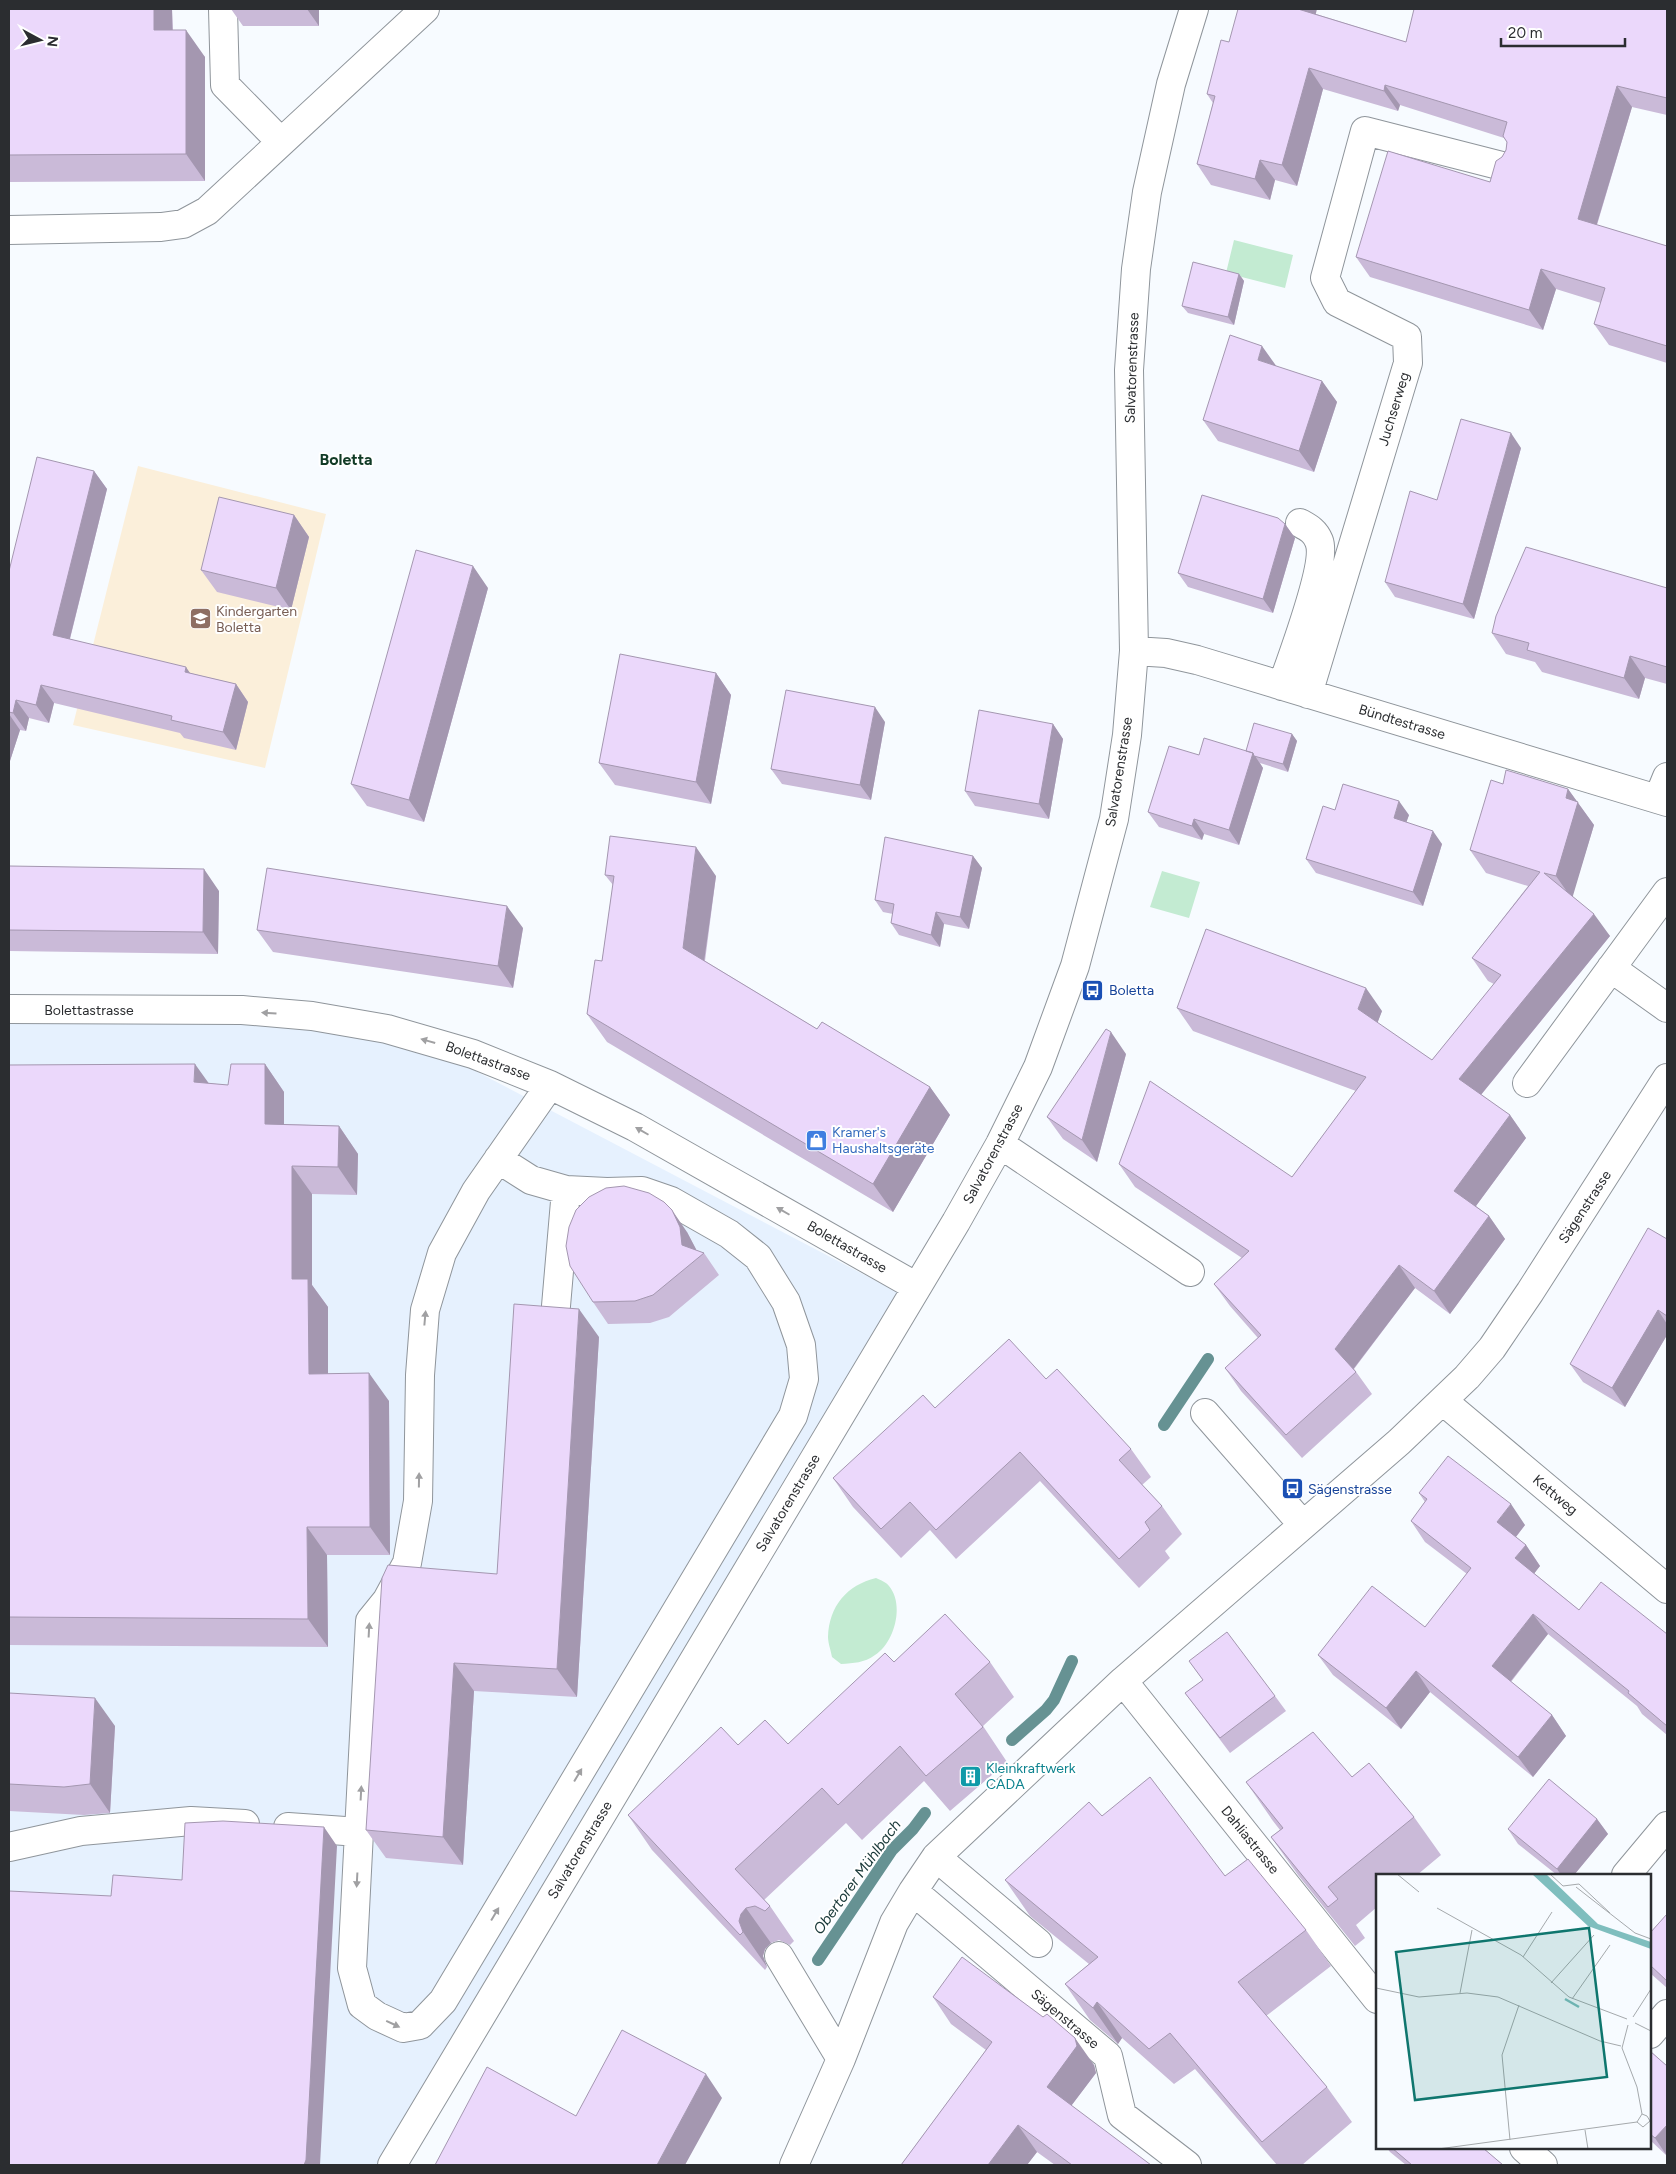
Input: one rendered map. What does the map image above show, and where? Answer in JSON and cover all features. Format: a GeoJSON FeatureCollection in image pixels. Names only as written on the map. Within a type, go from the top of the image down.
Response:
{"type":"FeatureCollection","features":[{"type":"Feature","properties":{"kind":"street"},"geometry":{"type":"LineString","coordinates":[[223,9],[225,85],[281,142]]}},
{"type":"Feature","properties":{"kind":"street"},"geometry":{"type":"LineString","coordinates":[[9,230],[161,227],[183,224],[207,211],[425,9]]}},
{"type":"Feature","properties":{"kind":"street","name":"Salvatorenstrasse"},"geometry":{"type":"LineString","coordinates":[[392,2165],[917,1287],[1000,1144],[1038,1066],[1077,956],[1114,819],[1127,735],[1134,651],[1129,370],[1136,268],[1147,192],[1171,84],[1194,9]]}},
{"type":"Feature","properties":{"kind":"street","name":"Juchserweg"},"geometry":{"type":"LineString","coordinates":[[1295,690],[1408,363],[1407,337],[1337,302],[1325,278],[1365,130],[1506,167]]}},
{"type":"Feature","properties":{"kind":"street"},"geometry":{"type":"LineString","coordinates":[[1295,690],[1320,554],[1320,542],[1313,530],[1300,524]]}},
{"type":"Feature","properties":{"kind":"street","name":"Bündtestrasse"},"geometry":{"type":"LineString","coordinates":[[1134,651],[1166,653],[1197,660],[1295,690],[1664,793]]}},
{"type":"Feature","properties":{"kind":"street"},"geometry":{"type":"LineString","coordinates":[[1527,1083],[1667,892]]}},
{"type":"Feature","properties":{"kind":"street"},"geometry":{"type":"LineString","coordinates":[[1611,968],[1667,1008]]}},
{"type":"Feature","properties":{"kind":"street","name":"Bolettastrasse"},"geometry":{"type":"LineString","coordinates":[[9,1009],[233,1010],[312,1016],[387,1029],[473,1054],[550,1085],[635,1127],[917,1287]]}},
{"type":"Feature","properties":{"kind":"street","name":"Sägenstrasse"},"geometry":{"type":"LineString","coordinates":[[794,2165],[841,2059],[894,1923],[913,1890],[936,1857],[1123,1682],[1443,1401],[1492,1348],[1667,1078]]}},
{"type":"Feature","properties":{"kind":"street"},"geometry":{"type":"LineString","coordinates":[[498,1159],[531,1180],[566,1190],[642,1191],[664,1198],[729,1234],[758,1257],[786,1302],[800,1345],[804,1379],[793,1416],[443,2001],[420,2025],[403,2028],[377,2016],[362,2005],[352,1968],[370,1621],[387,1600],[407,1563],[418,1501],[420,1375],[425,1310],[442,1253],[476,1191],[498,1159],[550,1085]]}},
{"type":"Feature","properties":{"kind":"street"},"geometry":{"type":"LineString","coordinates":[[1000,1144],[1190,1272]]}},
{"type":"Feature","properties":{"kind":"street"},"geometry":{"type":"LineString","coordinates":[[556,1306],[566,1190]]}},
{"type":"Feature","properties":{"kind":"street","name":"Kettweg"},"geometry":{"type":"LineString","coordinates":[[1443,1401],[1667,1589]]}},
{"type":"Feature","properties":{"kind":"street"},"geometry":{"type":"LineString","coordinates":[[1205,1413],[1303,1525]]}},
{"type":"Feature","properties":{"kind":"street","name":"Dahliastrasse"},"geometry":{"type":"LineString","coordinates":[[1123,1682],[1376,1998]]}},
{"type":"Feature","properties":{"kind":"street"},"geometry":{"type":"LineString","coordinates":[[9,1847],[81,1831],[191,1821],[359,1832]]}},
{"type":"Feature","properties":{"kind":"street"},"geometry":{"type":"LineString","coordinates":[[1627,1874],[1667,1826]]}},
{"type":"Feature","properties":{"kind":"street"},"geometry":{"type":"LineString","coordinates":[[936,1857],[1038,1943]]}},
{"type":"Feature","properties":{"kind":"street","name":"Sägenstrasse"},"geometry":{"type":"LineString","coordinates":[[913,1890],[1108,2056],[1122,2115],[1187,2165]]}},
{"type":"Feature","properties":{"kind":"street"},"geometry":{"type":"LineString","coordinates":[[779,1956],[841,2059]]}},
{"type":"Feature","properties":{"kind":"street"},"geometry":{"type":"LineString","coordinates":[[1651,2033],[1667,2014]]}},
{"type":"Feature","properties":{"kind":"shaded area","name":"Kindergarten Boletta"},"geometry":{"type":"Polygon","coordinates":[[[138,466],[326,514],[265,768],[73,725],[138,466]]]}},
{"type":"Feature","properties":{"kind":"shaded area"},"geometry":{"type":"Polygon","coordinates":[[[9,1004],[312,1018],[464,1065],[901,1294],[387,2165],[9,2165],[9,1004]]]}},
{"type":"Feature","properties":{"kind":"green space"},"geometry":{"type":"Polygon","coordinates":[[[1234,240],[1293,255],[1285,288],[1226,273],[1234,240]]]}},
{"type":"Feature","properties":{"kind":"green space"},"geometry":{"type":"Polygon","coordinates":[[[1162,871],[1200,882],[1189,918],[1150,907],[1162,871]]]}},
{"type":"Feature","properties":{"kind":"green space"},"geometry":{"type":"Polygon","coordinates":[[[876,1578],[888,1585],[894,1594],[897,1613],[892,1633],[882,1649],[871,1658],[859,1662],[841,1664],[832,1657],[828,1642],[832,1616],[842,1598],[848,1592],[866,1581],[876,1578]]]}},
{"type":"Feature","properties":{"kind":"building"},"geometry":{"type":"Polygon","coordinates":[[[9,9],[154,9],[154,30],[186,30],[186,154],[9,155],[9,9]]]}},
{"type":"Feature","properties":{"kind":"building"},"geometry":{"type":"Polygon","coordinates":[[[1238,9],[1298,9],[1406,42],[1414,9],[1667,9],[1667,98],[1617,86],[1578,219],[1667,246],[1667,346],[1594,324],[1605,288],[1541,269],[1529,310],[1356,257],[1388,151],[1490,182],[1496,161],[1502,157],[1506,150],[1507,142],[1503,136],[1507,122],[1385,85],[1384,91],[1309,68],[1282,165],[1260,160],[1255,179],[1197,164],[1215,96],[1207,94],[1221,40],[1229,42],[1238,9]]]}},
{"type":"Feature","properties":{"kind":"building"},"geometry":{"type":"Polygon","coordinates":[[[1193,262],[1239,274],[1228,317],[1182,306],[1193,262]]]}},
{"type":"Feature","properties":{"kind":"building"},"geometry":{"type":"Polygon","coordinates":[[[1230,335],[1262,346],[1258,360],[1322,381],[1299,451],[1203,420],[1230,335]]]}},
{"type":"Feature","properties":{"kind":"building"},"geometry":{"type":"Polygon","coordinates":[[[1461,419],[1511,433],[1463,604],[1385,582],[1410,491],[1437,500],[1461,419]]]}},
{"type":"Feature","properties":{"kind":"building"},"geometry":{"type":"Polygon","coordinates":[[[37,457],[94,471],[53,635],[186,667],[185,672],[236,684],[223,732],[171,720],[172,716],[41,685],[36,705],[16,700],[13,713],[9,712],[9,571],[37,457]]]}},
{"type":"Feature","properties":{"kind":"building"},"geometry":{"type":"Polygon","coordinates":[[[1202,495],[1278,518],[1285,524],[1263,599],[1178,573],[1202,495]]]}},
{"type":"Feature","properties":{"kind":"building"},"geometry":{"type":"Polygon","coordinates":[[[219,497],[294,515],[276,588],[201,570],[219,497]]]}},
{"type":"Feature","properties":{"kind":"building"},"geometry":{"type":"Polygon","coordinates":[[[1526,547],[1667,588],[1667,667],[1630,656],[1624,678],[1527,650],[1529,643],[1492,633],[1496,616],[1526,547]]]}},
{"type":"Feature","properties":{"kind":"building"},"geometry":{"type":"Polygon","coordinates":[[[416,550],[473,566],[409,800],[351,784],[416,550]]]}},
{"type":"Feature","properties":{"kind":"building"},"geometry":{"type":"Polygon","coordinates":[[[620,654],[716,673],[696,782],[599,763],[620,654]]]}},
{"type":"Feature","properties":{"kind":"building"},"geometry":{"type":"Polygon","coordinates":[[[786,690],[875,707],[860,785],[771,769],[786,690]]]}},
{"type":"Feature","properties":{"kind":"building"},"geometry":{"type":"Polygon","coordinates":[[[979,710],[1053,724],[1039,804],[965,791],[979,710]]]}},
{"type":"Feature","properties":{"kind":"building"},"geometry":{"type":"Polygon","coordinates":[[[1254,723],[1292,734],[1283,764],[1254,756],[1253,753],[1246,751],[1254,723]]]}},
{"type":"Feature","properties":{"kind":"building"},"geometry":{"type":"Polygon","coordinates":[[[1204,738],[1253,753],[1229,830],[1194,819],[1192,826],[1148,812],[1169,746],[1199,755],[1204,738]]]}},
{"type":"Feature","properties":{"kind":"building"},"geometry":{"type":"Polygon","coordinates":[[[1506,770],[1568,789],[1566,798],[1578,802],[1556,876],[1544,873],[1594,914],[1459,1079],[1510,1115],[1454,1191],[1489,1216],[1434,1291],[1399,1265],[1335,1349],[1356,1372],[1286,1435],[1225,1368],[1261,1335],[1214,1284],[1249,1251],[1119,1164],[1150,1081],[1292,1177],[1366,1077],[1177,1008],[1206,929],[1366,988],[1358,1009],[1432,1060],[1501,975],[1472,958],[1540,872],[1470,850],[1491,780],[1503,784],[1506,770]]]}},
{"type":"Feature","properties":{"kind":"building"},"geometry":{"type":"Polygon","coordinates":[[[1343,784],[1399,801],[1394,818],[1433,831],[1413,892],[1306,859],[1323,806],[1335,810],[1343,784]]]}},
{"type":"Feature","properties":{"kind":"building"},"geometry":{"type":"Polygon","coordinates":[[[610,836],[696,847],[683,948],[817,1029],[822,1022],[930,1087],[873,1184],[587,1014],[595,960],[602,961],[614,876],[605,875],[610,836]]]}},
{"type":"Feature","properties":{"kind":"building"},"geometry":{"type":"Polygon","coordinates":[[[885,837],[973,856],[960,917],[936,912],[931,935],[891,923],[894,904],[875,900],[885,837]]]}},
{"type":"Feature","properties":{"kind":"building"},"geometry":{"type":"Polygon","coordinates":[[[9,866],[204,869],[203,932],[9,930],[9,866]]]}},
{"type":"Feature","properties":{"kind":"building"},"geometry":{"type":"Polygon","coordinates":[[[267,868],[507,906],[498,966],[257,930],[267,868]]]}},
{"type":"Feature","properties":{"kind":"building"},"geometry":{"type":"Polygon","coordinates":[[[1106,1029],[1111,1032],[1082,1140],[1047,1117],[1106,1029]]]}},
{"type":"Feature","properties":{"kind":"building"},"geometry":{"type":"Polygon","coordinates":[[[195,1064],[194,1082],[228,1085],[231,1064],[265,1064],[265,1124],[339,1126],[338,1167],[292,1166],[292,1279],[308,1279],[309,1374],[369,1373],[370,1527],[307,1527],[308,1619],[9,1617],[9,1065],[195,1064]]]}},
{"type":"Feature","properties":{"kind":"building"},"geometry":{"type":"Polygon","coordinates":[[[624,1186],[649,1193],[664,1202],[672,1210],[680,1227],[682,1245],[704,1253],[653,1295],[635,1301],[593,1302],[570,1266],[566,1246],[569,1227],[576,1210],[589,1197],[606,1188],[624,1186]]]}},
{"type":"Feature","properties":{"kind":"building"},"geometry":{"type":"Polygon","coordinates":[[[1648,1228],[1667,1239],[1667,1316],[1658,1310],[1612,1388],[1570,1364],[1648,1228]]]}},
{"type":"Feature","properties":{"kind":"building"},"geometry":{"type":"Polygon","coordinates":[[[514,1304],[579,1309],[557,1669],[454,1663],[443,1837],[366,1830],[382,1578],[388,1565],[497,1574],[514,1304]]]}},
{"type":"Feature","properties":{"kind":"building"},"geometry":{"type":"Polygon","coordinates":[[[1009,1339],[1046,1379],[1057,1369],[1131,1449],[1119,1460],[1162,1506],[1145,1522],[1150,1530],[1119,1559],[1020,1452],[936,1530],[910,1502],[881,1529],[833,1478],[923,1395],[935,1408],[1009,1339]]]}},
{"type":"Feature","properties":{"kind":"building"},"geometry":{"type":"Polygon","coordinates":[[[1448,1456],[1511,1504],[1497,1522],[1526,1545],[1515,1558],[1579,1610],[1601,1582],[1667,1634],[1667,1726],[1628,1693],[1629,1691],[1533,1614],[1492,1666],[1552,1715],[1518,1757],[1416,1671],[1386,1708],[1318,1655],[1372,1586],[1425,1627],[1471,1568],[1411,1521],[1427,1499],[1419,1493],[1448,1456]]]}},
{"type":"Feature","properties":{"kind":"building"},"geometry":{"type":"Polygon","coordinates":[[[945,1614],[990,1662],[955,1694],[983,1727],[926,1776],[900,1746],[838,1805],[822,1788],[735,1869],[770,1906],[765,1911],[755,1906],[746,1908],[741,1914],[739,1921],[743,1932],[740,1935],[628,1815],[721,1727],[738,1745],[765,1720],[788,1744],[885,1653],[894,1662],[945,1614]]]}},
{"type":"Feature","properties":{"kind":"building"},"geometry":{"type":"Polygon","coordinates":[[[1227,1632],[1275,1696],[1220,1738],[1185,1693],[1203,1680],[1189,1661],[1227,1632]]]}},
{"type":"Feature","properties":{"kind":"building"},"geometry":{"type":"Polygon","coordinates":[[[9,1693],[95,1698],[90,1784],[64,1787],[9,1784],[9,1693]]]}},
{"type":"Feature","properties":{"kind":"building"},"geometry":{"type":"Polygon","coordinates":[[[1313,1732],[1352,1777],[1369,1763],[1414,1817],[1328,1887],[1338,1899],[1328,1907],[1271,1837],[1283,1828],[1246,1782],[1313,1732]]]}},
{"type":"Feature","properties":{"kind":"building"},"geometry":{"type":"Polygon","coordinates":[[[1150,1777],[1225,1876],[1248,1859],[1306,1930],[1238,1982],[1327,2087],[1262,2142],[1170,2033],[1149,2049],[1097,2002],[1093,2008],[1065,1984],[1098,1957],[1005,1880],[1089,1802],[1102,1816],[1150,1777]]]}},
{"type":"Feature","properties":{"kind":"building"},"geometry":{"type":"Polygon","coordinates":[[[1549,1779],[1597,1819],[1557,1869],[1508,1829],[1549,1779]]]}},
{"type":"Feature","properties":{"kind":"building"},"geometry":{"type":"Polygon","coordinates":[[[223,1821],[324,1827],[306,2160],[304,2165],[9,2165],[9,1891],[111,1896],[113,1875],[182,1880],[185,1823],[223,1821]]]}},
{"type":"Feature","properties":{"kind":"building"},"geometry":{"type":"Polygon","coordinates":[[[1667,1914],[1667,1981],[1651,1966],[1651,1932],[1667,1914]]]}},
{"type":"Feature","properties":{"kind":"building"},"geometry":{"type":"Polygon","coordinates":[[[962,1957],[1043,2017],[1047,2014],[1075,2038],[1077,2046],[1047,2087],[1151,2165],[1072,2165],[1018,2125],[988,2165],[901,2165],[992,2042],[933,1997],[962,1957]]]}},
{"type":"Feature","properties":{"kind":"building"},"geometry":{"type":"Polygon","coordinates":[[[622,2030],[706,2074],[657,2165],[435,2165],[487,2067],[576,2116],[622,2030]]]}},
{"type":"Feature","properties":{"kind":"building"},"geometry":{"type":"Polygon","coordinates":[[[1651,2052],[1667,2066],[1667,2125],[1655,2138],[1651,2135],[1651,2052]]]}},
{"type":"Feature","properties":{"kind":"building"},"geometry":{"type":"Polygon","coordinates":[[[1393,2149],[1484,2149],[1503,2165],[1412,2165],[1393,2149]]]}},
{"type":"Feature","properties":{"kind":"waterway","name":"Obertorer Mühlbach"},"geometry":{"type":"LineString","coordinates":[[1164,1425],[1208,1359]]}},
{"type":"Feature","properties":{"kind":"waterway","name":"Obertorer Mühlbach"},"geometry":{"type":"LineString","coordinates":[[1012,1740],[1046,1710],[1054,1700],[1072,1661]]}},
{"type":"Feature","properties":{"kind":"waterway","name":"Obertorer Mühlbach"},"geometry":{"type":"LineString","coordinates":[[818,1960],[892,1850],[913,1829],[925,1813]]}},
{"type":"Feature","properties":{"kind":"place","name":"Kindergarten Boletta"},"geometry":{"type":"Point","coordinates":[200,619]}},
{"type":"Feature","properties":{"kind":"place","name":"Boletta"},"geometry":{"type":"Point","coordinates":[1093,990]}},
{"type":"Feature","properties":{"kind":"place","name":"Kramer's Haushaltsgeräte"},"geometry":{"type":"Point","coordinates":[816,1140]}},
{"type":"Feature","properties":{"kind":"place","name":"Sägenstrasse"},"geometry":{"type":"Point","coordinates":[1292,1489]}},
{"type":"Feature","properties":{"kind":"place","name":"Kleinkraftwerk CADA"},"geometry":{"type":"Point","coordinates":[970,1776]}},
{"type":"Feature","properties":{"kind":"district","name":"Boletta"},"geometry":{"type":"Point","coordinates":[346,459]}}]}
